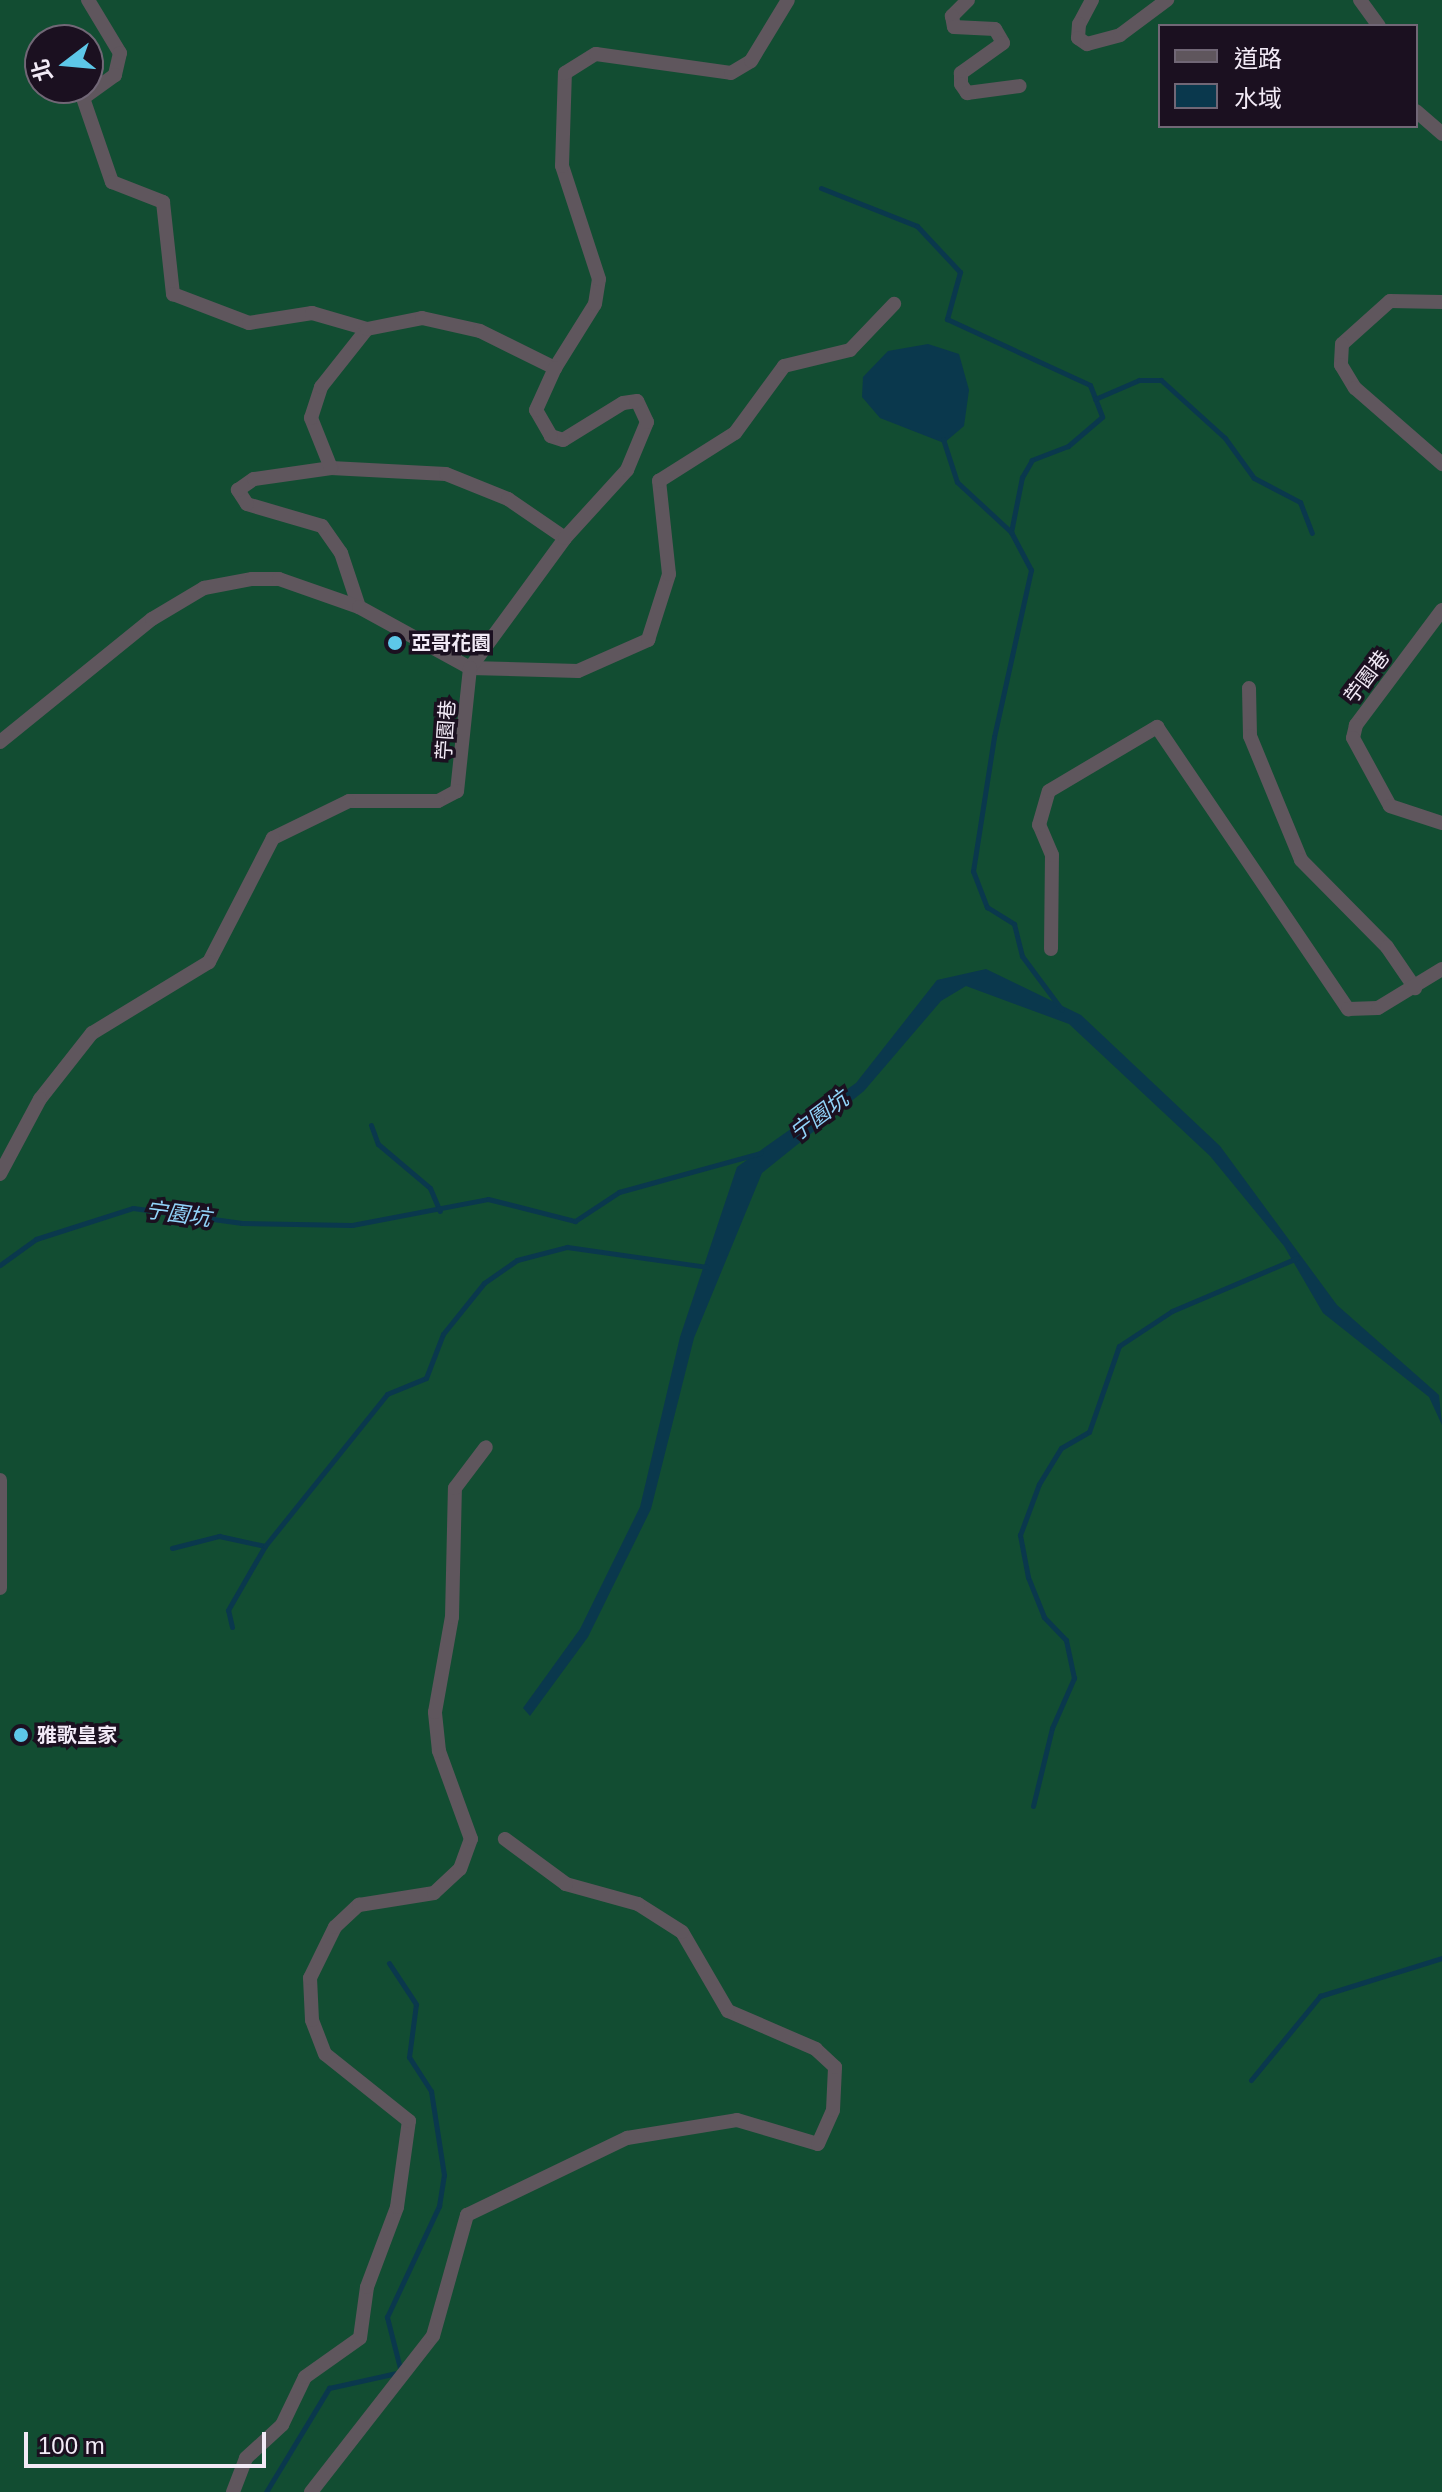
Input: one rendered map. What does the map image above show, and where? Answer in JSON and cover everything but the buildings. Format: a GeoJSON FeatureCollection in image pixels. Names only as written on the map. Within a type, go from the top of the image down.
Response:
{"type":"FeatureCollection","features":[{"type":"Feature","properties":{"kind":"street"},"geometry":{"type":"LineString","coordinates":[[88,0],[120,53],[115,75],[83,98],[112,182],[163,202],[173,294],[249,323],[312,313],[367,329],[422,318],[480,331],[555,368]]}},
{"type":"Feature","properties":{"kind":"street"},"geometry":{"type":"LineString","coordinates":[[470,668],[565,538],[627,470],[647,422],[637,401],[623,403],[563,440],[551,436],[536,410],[555,368],[595,304],[599,279],[562,166],[565,73],[596,54],[731,73],[751,61],[788,0]]}},
{"type":"Feature","properties":{"kind":"street"},"geometry":{"type":"LineString","coordinates":[[968,0],[952,16],[954,27],[995,29],[1003,43],[961,73],[961,84],[967,93],[1020,86]]}},
{"type":"Feature","properties":{"kind":"street"},"geometry":{"type":"LineString","coordinates":[[1092,0],[1079,24],[1078,38],[1087,44],[1120,35],[1167,0]]}},
{"type":"Feature","properties":{"kind":"street"},"geometry":{"type":"LineString","coordinates":[[1360,0],[1378,24]]}},
{"type":"Feature","properties":{"kind":"street"},"geometry":{"type":"LineString","coordinates":[[1418,113],[1442,134]]}},
{"type":"Feature","properties":{"kind":"street"},"geometry":{"type":"LineString","coordinates":[[1442,302],[1390,301],[1342,344],[1341,365],[1355,388],[1442,464]]}},
{"type":"Feature","properties":{"kind":"street"},"geometry":{"type":"LineString","coordinates":[[0,742],[152,619],[204,588],[279,579],[359,607],[470,668],[578,671],[648,640],[669,574],[659,481],[735,433],[784,366],[850,350],[894,304]]}},
{"type":"Feature","properties":{"kind":"street"},"geometry":{"type":"LineString","coordinates":[[331,468],[311,418],[321,387],[367,329]]}},
{"type":"Feature","properties":{"kind":"street"},"geometry":{"type":"LineString","coordinates":[[359,607],[341,553],[322,526],[247,504],[238,490],[254,479],[331,468],[446,474],[508,499],[565,538]]}},
{"type":"Feature","properties":{"kind":"street","name":"苧園巷"},"geometry":{"type":"LineString","coordinates":[[1442,610],[1356,725],[1353,738],[1390,806],[1442,823]]}},
{"type":"Feature","properties":{"kind":"street","name":"苧園巷"},"geometry":{"type":"LineString","coordinates":[[0,1174],[40,1099],[92,1033],[209,962],[273,838],[349,801],[438,801],[457,791],[470,668]]}},
{"type":"Feature","properties":{"kind":"street"},"geometry":{"type":"LineString","coordinates":[[1249,688],[1250,736],[1301,860],[1387,947],[1415,988]]}},
{"type":"Feature","properties":{"kind":"street"},"geometry":{"type":"LineString","coordinates":[[1051,949],[1052,855],[1039,825],[1049,791],[1157,727],[1348,1009],[1378,1008],[1442,969]]}},
{"type":"Feature","properties":{"kind":"street"},"geometry":{"type":"LineString","coordinates":[[233,2492],[246,2458],[282,2425],[305,2377],[360,2338],[367,2287],[397,2207],[409,2121],[325,2054],[312,2020],[310,1978],[335,1927],[359,1905],[434,1893],[460,1869],[471,1839],[439,1751],[435,1712],[452,1617],[455,1488],[486,1447]]}},
{"type":"Feature","properties":{"kind":"street"},"geometry":{"type":"LineString","coordinates":[[0,1480],[0,1588]]}},
{"type":"Feature","properties":{"kind":"street"},"geometry":{"type":"LineString","coordinates":[[311,2492],[433,2336],[467,2215],[627,2138],[737,2120],[818,2144],[833,2110],[835,2067],[816,2049],[728,2011],[682,1932],[638,1904],[566,1884],[505,1839]]}},
{"type":"Feature","properties":{"kind":"green space"},"geometry":{"type":"Polygon","coordinates":[[[0,0],[1442,0],[1442,2492],[0,2492],[0,0]]]}},
{"type":"Feature","properties":{"kind":"water"},"geometry":{"type":"Polygon","coordinates":[[[928,344],[959,354],[969,390],[964,426],[944,443],[880,418],[862,397],[863,377],[888,351],[928,344]]]}},
{"type":"Feature","properties":{"kind":"water"},"geometry":{"type":"Polygon","coordinates":[[[986,969],[1081,1015],[1220,1146],[1337,1305],[1439,1395],[1442,1425],[1429,1397],[1323,1313],[1284,1246],[1210,1156],[1069,1024],[966,986],[941,1001],[864,1091],[762,1173],[694,1338],[651,1509],[588,1637],[530,1716],[523,1708],[580,1629],[640,1507],[680,1337],[737,1167],[856,1083],[937,980],[986,969]]]}},
{"type":"Feature","properties":{"kind":"waterway"},"geometry":{"type":"LineString","coordinates":[[821,188],[917,226],[960,272],[947,319],[1090,385],[1102,417],[1068,446],[1032,460],[1022,477],[1011,532],[1031,570],[994,737],[973,871],[987,907],[1014,924],[1022,956],[1062,1010]]}},
{"type":"Feature","properties":{"kind":"waterway"},"geometry":{"type":"LineString","coordinates":[[1095,399],[1139,380],[1161,380],[1225,438],[1254,478],[1300,502],[1312,533]]}},
{"type":"Feature","properties":{"kind":"waterway"},"geometry":{"type":"LineString","coordinates":[[943,439],[957,482],[1011,532]]}},
{"type":"Feature","properties":{"kind":"waterway"},"geometry":{"type":"LineString","coordinates":[[371,1125],[378,1144],[430,1188],[440,1211]]}},
{"type":"Feature","properties":{"kind":"waterway","name":"宁園坑"},"geometry":{"type":"LineString","coordinates":[[0,1265],[36,1239],[133,1208],[242,1223],[352,1225],[488,1199],[575,1221],[619,1192],[761,1153]]}},
{"type":"Feature","properties":{"kind":"waterway"},"geometry":{"type":"LineString","coordinates":[[232,1627],[228,1610],[265,1546],[387,1394],[426,1378],[443,1334],[484,1283],[517,1260],[567,1247],[707,1267]]}},
{"type":"Feature","properties":{"kind":"waterway"},"geometry":{"type":"LineString","coordinates":[[1033,1806],[1052,1728],[1074,1678],[1066,1640],[1044,1617],[1028,1577],[1020,1535],[1039,1484],[1061,1448],[1089,1432],[1119,1346],[1172,1311],[1297,1258]]}},
{"type":"Feature","properties":{"kind":"waterway"},"geometry":{"type":"LineString","coordinates":[[172,1548],[219,1536],[265,1546]]}},
{"type":"Feature","properties":{"kind":"waterway"},"geometry":{"type":"LineString","coordinates":[[1251,2080],[1320,1996],[1442,1958]]}},
{"type":"Feature","properties":{"kind":"waterway"},"geometry":{"type":"LineString","coordinates":[[266,2492],[329,2388],[401,2372],[387,2317],[439,2206],[444,2175],[431,2091],[409,2057],[416,2004],[389,1963]]}},
{"type":"Feature","properties":{"kind":"place","name":"亞哥花園"},"geometry":{"type":"Point","coordinates":[395,643]}},
{"type":"Feature","properties":{"kind":"place","name":"雅歌皇家"},"geometry":{"type":"Point","coordinates":[21,1735]}}]}
